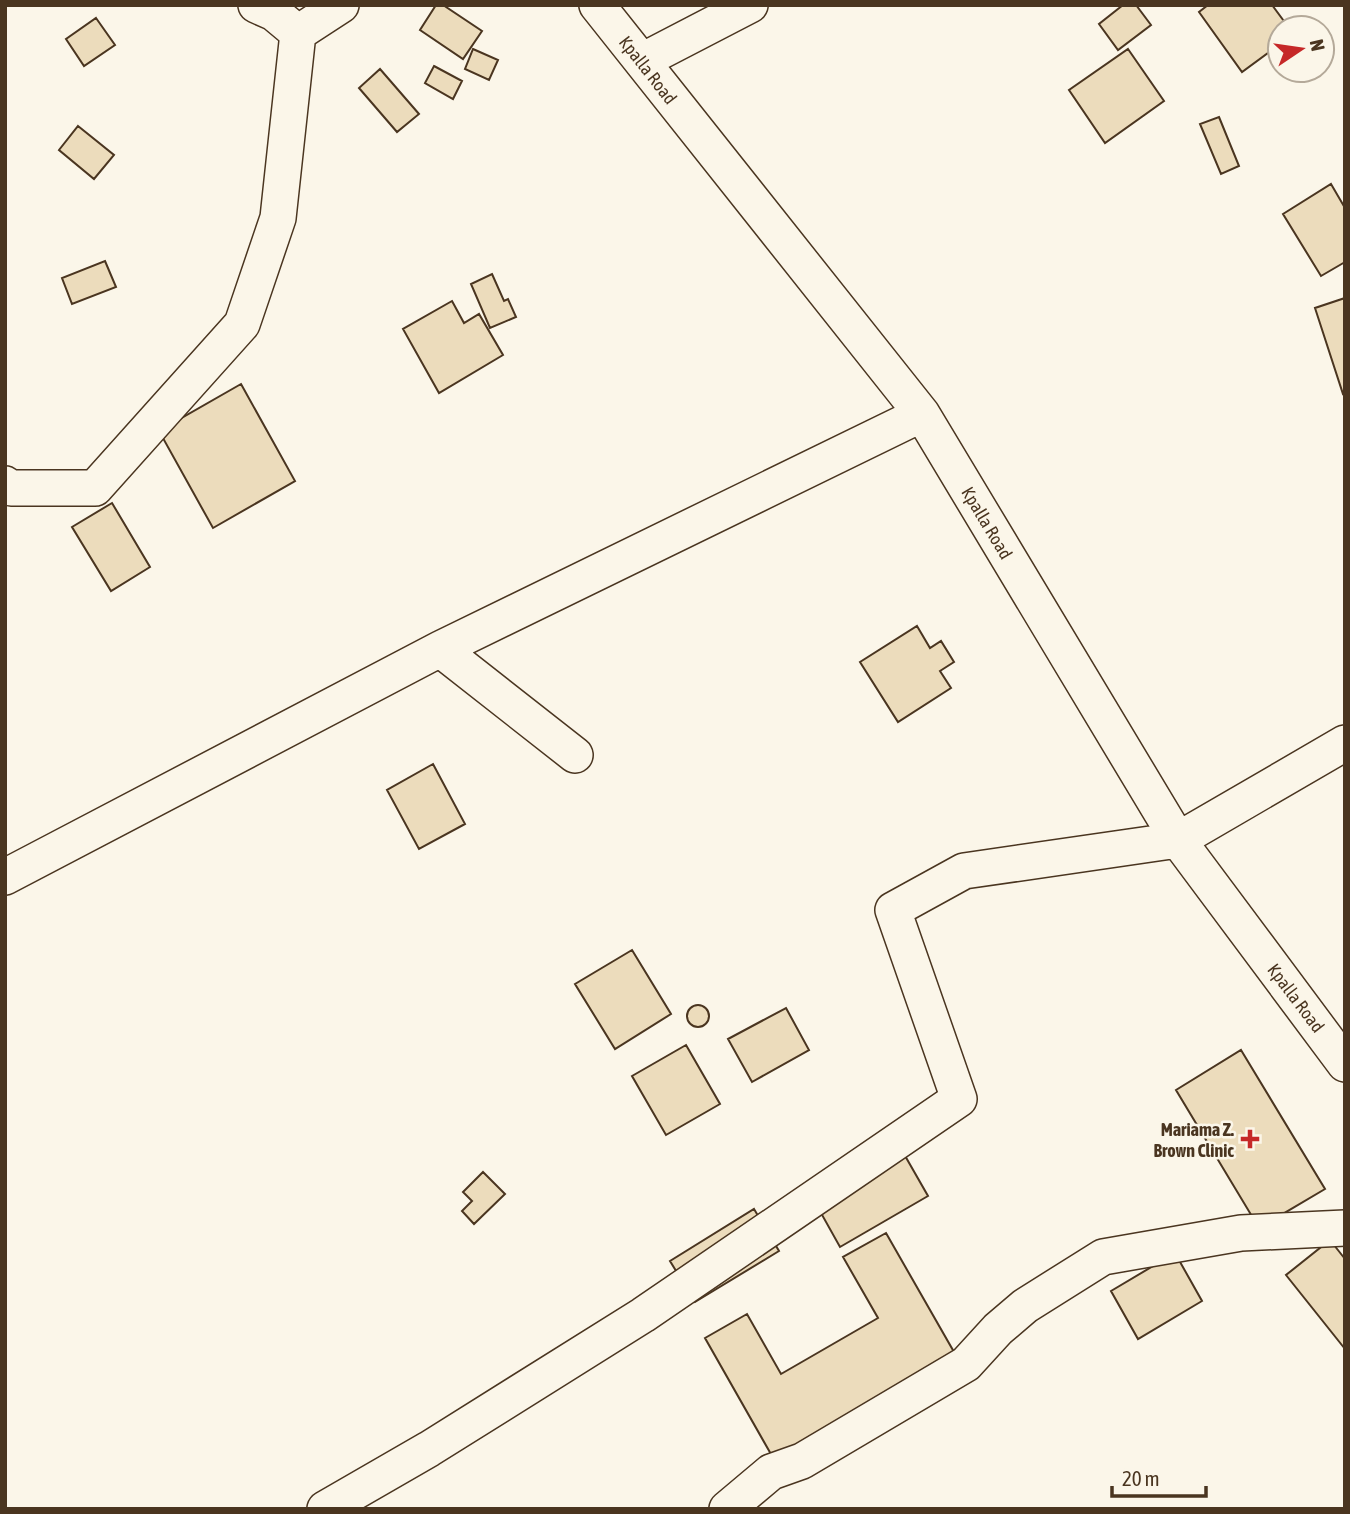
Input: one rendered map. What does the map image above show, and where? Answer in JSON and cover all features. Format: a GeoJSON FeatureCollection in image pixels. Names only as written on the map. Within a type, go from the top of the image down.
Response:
{"type":"FeatureCollection","features":[{"type":"Feature","properties":{"kind":"street"},"geometry":{"type":"LineString","coordinates":[[256,5],[274,13],[298,33]]}},
{"type":"Feature","properties":{"kind":"street"},"geometry":{"type":"LineString","coordinates":[[298,33],[341,5]]}},
{"type":"Feature","properties":{"kind":"street","name":"Kpalla Road"},"geometry":{"type":"LineString","coordinates":[[597,5],[922,414],[1178,840],[1345,1064]]}},
{"type":"Feature","properties":{"kind":"street"},"geometry":{"type":"LineString","coordinates":[[642,61],[750,5]]}},
{"type":"Feature","properties":{"kind":"street"},"geometry":{"type":"LineString","coordinates":[[5,484],[10,488],[95,488],[242,324],[278,218],[298,33]]}},
{"type":"Feature","properties":{"kind":"street"},"geometry":{"type":"LineString","coordinates":[[5,877],[440,649],[922,414]]}},
{"type":"Feature","properties":{"kind":"street"},"geometry":{"type":"LineString","coordinates":[[440,649],[575,755]]}},
{"type":"Feature","properties":{"kind":"street"},"geometry":{"type":"LineString","coordinates":[[325,1509],[429,1449],[643,1315],[959,1099],[893,910],[964,871],[1178,840],[1345,743]]}},
{"type":"Feature","properties":{"kind":"street"},"geometry":{"type":"LineString","coordinates":[[727,1509],[771,1472],[802,1461],[966,1364],[998,1329],[1026,1306],[1103,1257],[1241,1233],[1345,1228]]}},
{"type":"Feature","properties":{"kind":"building"},"geometry":{"type":"Polygon","coordinates":[[[436,5],[443,5],[482,31],[463,59],[420,30],[436,5]]]}},
{"type":"Feature","properties":{"kind":"building"},"geometry":{"type":"Polygon","coordinates":[[[1123,5],[1136,5],[1151,25],[1118,50],[1099,24],[1123,5]]]}},
{"type":"Feature","properties":{"kind":"building"},"geometry":{"type":"Polygon","coordinates":[[[1208,5],[1272,5],[1279,14],[1266,14],[1266,54],[1242,72],[1199,12],[1208,5]]]}},
{"type":"Feature","properties":{"kind":"building"},"geometry":{"type":"Polygon","coordinates":[[[96,18],[115,45],[84,66],[66,39],[96,18]]]}},
{"type":"Feature","properties":{"kind":"building"},"geometry":{"type":"Polygon","coordinates":[[[473,49],[498,60],[489,80],[465,69],[473,49]]]}},
{"type":"Feature","properties":{"kind":"building"},"geometry":{"type":"Polygon","coordinates":[[[1128,49],[1164,101],[1105,143],[1069,90],[1128,49]]]}},
{"type":"Feature","properties":{"kind":"building"},"geometry":{"type":"Polygon","coordinates":[[[434,66],[462,81],[453,99],[425,83],[434,66]]]}},
{"type":"Feature","properties":{"kind":"building"},"geometry":{"type":"Polygon","coordinates":[[[380,69],[419,114],[397,132],[359,88],[380,69]]]}},
{"type":"Feature","properties":{"kind":"building"},"geometry":{"type":"Polygon","coordinates":[[[1219,117],[1239,166],[1221,174],[1200,124],[1219,117]]]}},
{"type":"Feature","properties":{"kind":"building"},"geometry":{"type":"Polygon","coordinates":[[[78,126],[114,155],[94,179],[59,150],[78,126]]]}},
{"type":"Feature","properties":{"kind":"building"},"geometry":{"type":"Polygon","coordinates":[[[1331,184],[1345,208],[1345,262],[1321,276],[1283,214],[1331,184]]]}},
{"type":"Feature","properties":{"kind":"building"},"geometry":{"type":"Polygon","coordinates":[[[105,261],[116,287],[72,304],[62,278],[105,261]]]}},
{"type":"Feature","properties":{"kind":"building"},"geometry":{"type":"Polygon","coordinates":[[[492,274],[504,301],[508,299],[516,317],[490,328],[471,284],[492,274]]]}},
{"type":"Feature","properties":{"kind":"building"},"geometry":{"type":"Polygon","coordinates":[[[1345,298],[1345,393],[1343,394],[1315,308],[1345,298]]]}},
{"type":"Feature","properties":{"kind":"building"},"geometry":{"type":"Polygon","coordinates":[[[452,301],[464,323],[479,314],[503,355],[439,393],[403,329],[452,301]]]}},
{"type":"Feature","properties":{"kind":"building"},"geometry":{"type":"Polygon","coordinates":[[[241,384],[295,481],[213,528],[159,431],[241,384]]]}},
{"type":"Feature","properties":{"kind":"building"},"geometry":{"type":"Polygon","coordinates":[[[112,503],[150,567],[111,591],[72,527],[112,503]]]}},
{"type":"Feature","properties":{"kind":"building"},"geometry":{"type":"Polygon","coordinates":[[[917,626],[930,648],[941,641],[954,662],[940,671],[951,688],[898,722],[860,662],[917,626]]]}},
{"type":"Feature","properties":{"kind":"building"},"geometry":{"type":"Polygon","coordinates":[[[433,764],[465,824],[419,849],[387,790],[433,764]]]}},
{"type":"Feature","properties":{"kind":"building"},"geometry":{"type":"Polygon","coordinates":[[[632,950],[671,1014],[615,1049],[575,984],[632,950]]]}},
{"type":"Feature","properties":{"kind":"building"},"geometry":{"type":"Polygon","coordinates":[[[698,1005],[706,1008],[709,1016],[706,1024],[698,1027],[690,1024],[687,1016],[690,1008],[698,1005]]]}},
{"type":"Feature","properties":{"kind":"building"},"geometry":{"type":"Polygon","coordinates":[[[786,1008],[809,1050],[752,1082],[728,1039],[786,1008]]]}},
{"type":"Feature","properties":{"kind":"building"},"geometry":{"type":"Polygon","coordinates":[[[686,1045],[720,1104],[666,1135],[632,1076],[686,1045]]]}},
{"type":"Feature","properties":{"kind":"building","name":"Mariama Z. Brown Clinic"},"geometry":{"type":"Polygon","coordinates":[[[1241,1050],[1325,1189],[1259,1228],[1176,1090],[1241,1050]]]}},
{"type":"Feature","properties":{"kind":"building"},"geometry":{"type":"Polygon","coordinates":[[[900,1147],[928,1196],[840,1247],[812,1197],[900,1147]]]}},
{"type":"Feature","properties":{"kind":"building"},"geometry":{"type":"Polygon","coordinates":[[[483,1172],[505,1194],[474,1224],[462,1211],[472,1201],[463,1192],[483,1172]]]}},
{"type":"Feature","properties":{"kind":"building"},"geometry":{"type":"Polygon","coordinates":[[[754,1209],[779,1251],[695,1302],[670,1261],[754,1209]]]}},
{"type":"Feature","properties":{"kind":"building"},"geometry":{"type":"Polygon","coordinates":[[[886,1233],[958,1359],[776,1463],[705,1338],[747,1314],[781,1374],[878,1318],[843,1257],[886,1233]]]}},
{"type":"Feature","properties":{"kind":"building"},"geometry":{"type":"Polygon","coordinates":[[[1330,1240],[1345,1259],[1345,1349],[1286,1275],[1330,1240]]]}},
{"type":"Feature","properties":{"kind":"building"},"geometry":{"type":"Polygon","coordinates":[[[1175,1253],[1202,1301],[1138,1339],[1111,1291],[1175,1253]]]}},
{"type":"Feature","properties":{"kind":"place","name":"Mariama Z. Brown Clinic"},"geometry":{"type":"Point","coordinates":[1250,1139]}}]}
